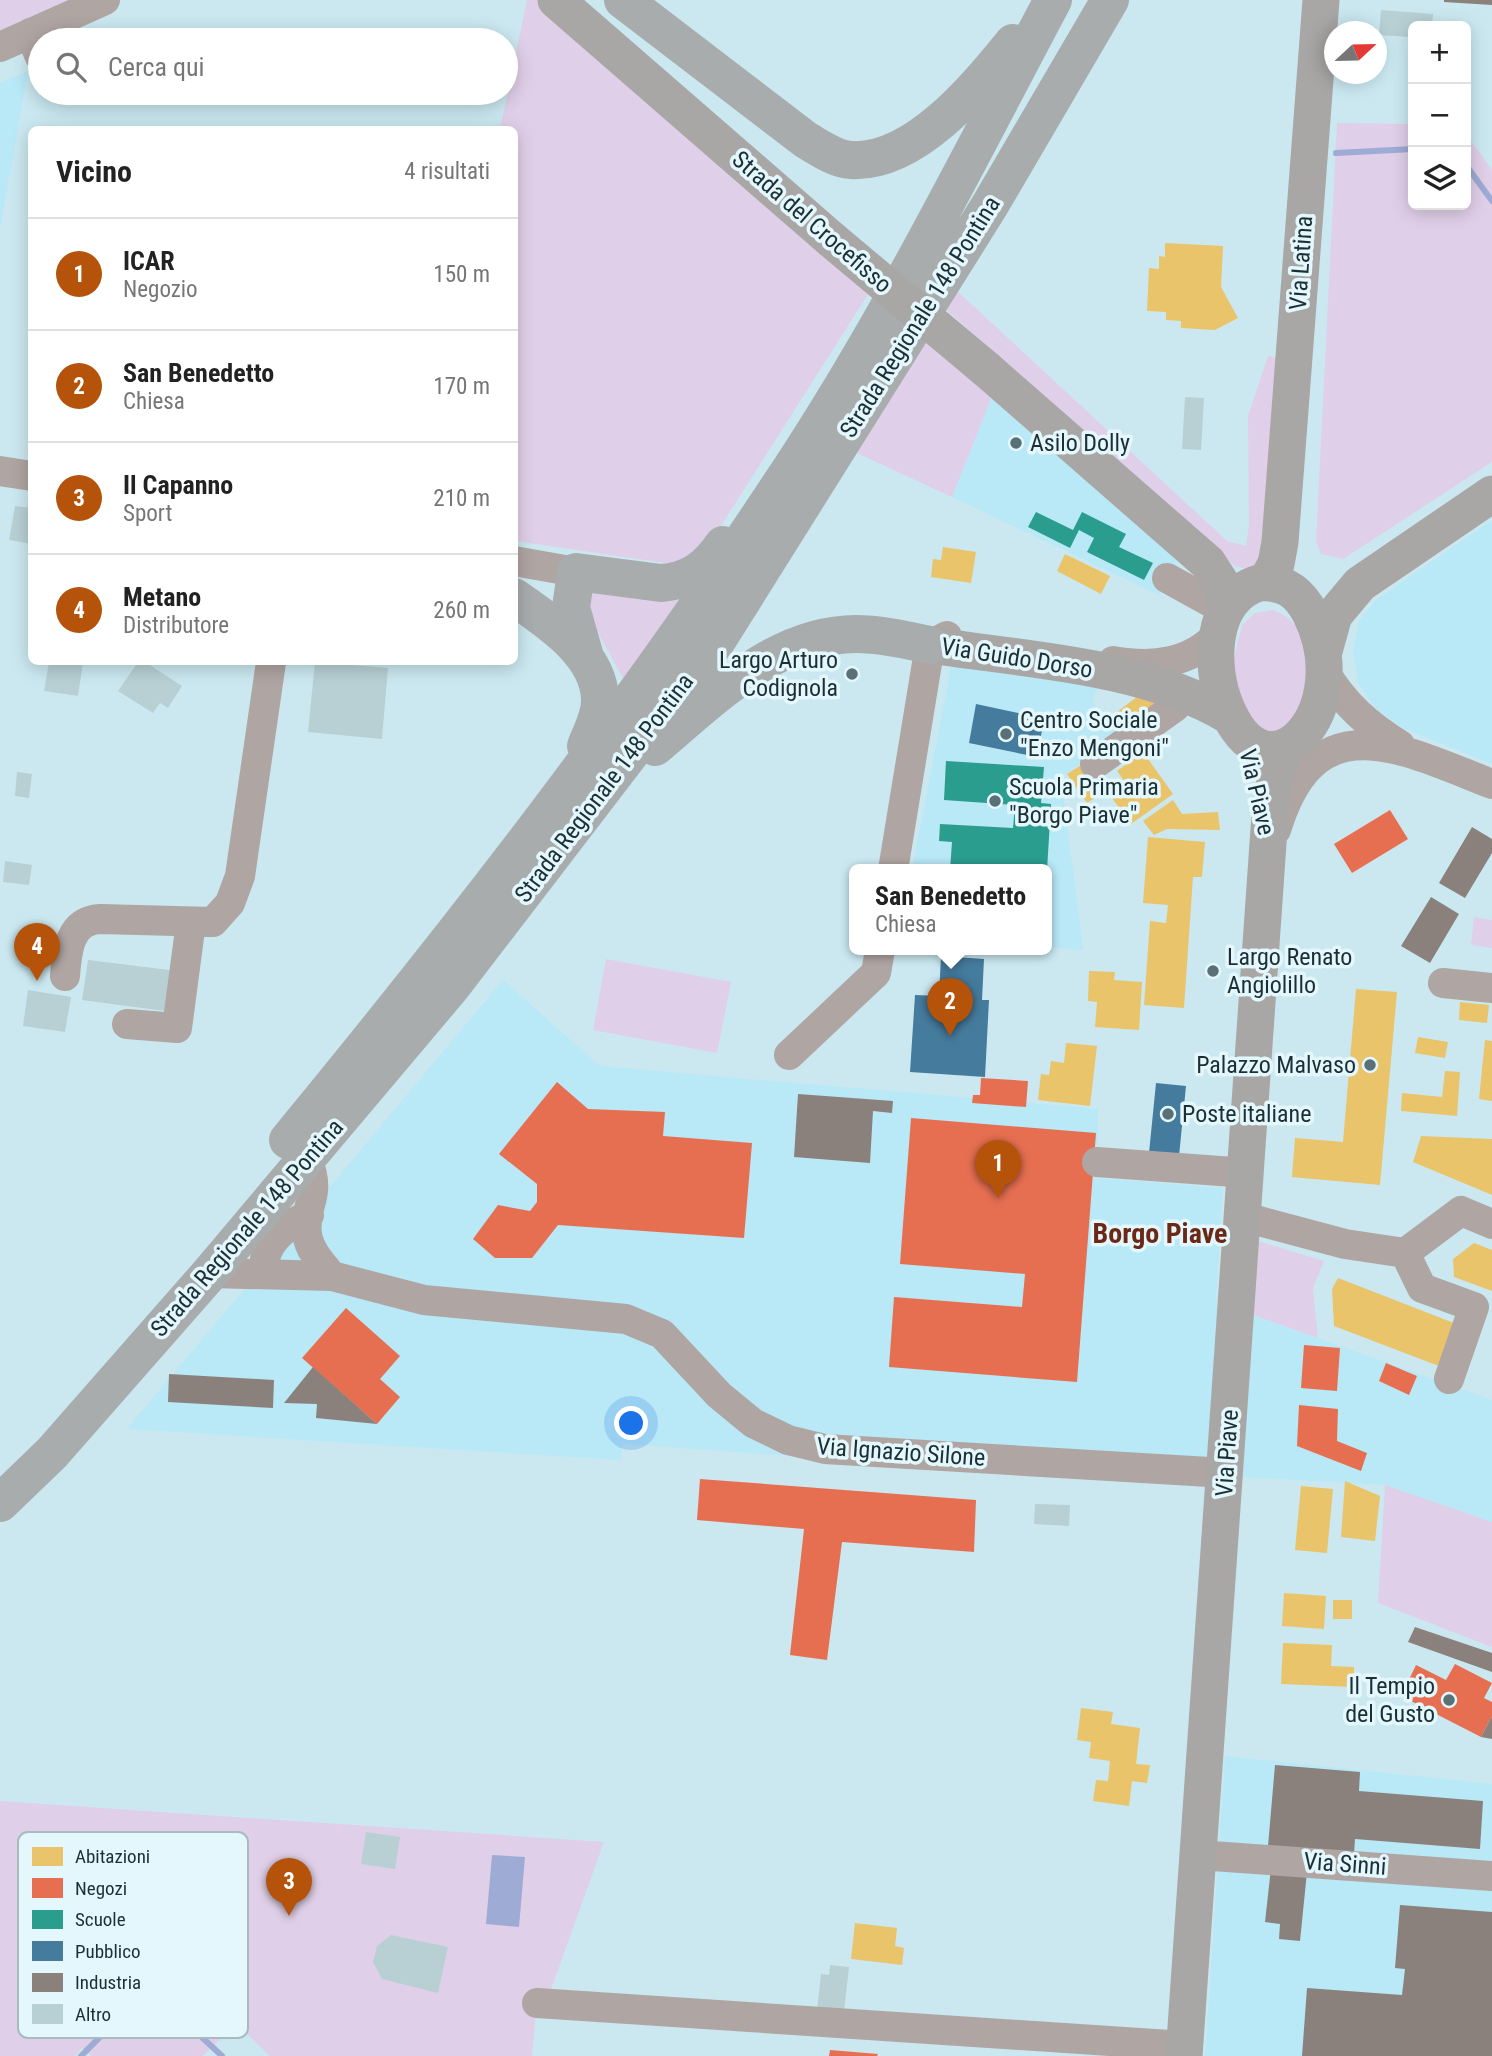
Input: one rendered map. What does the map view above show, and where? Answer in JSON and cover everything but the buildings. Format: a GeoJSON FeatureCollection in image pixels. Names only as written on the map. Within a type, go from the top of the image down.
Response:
{"type":"FeatureCollection","features":[{"type":"Feature","properties":{"kind":"highway"},"geometry":{"type":"LineString","coordinates":[[623,0],[806,140],[835,156],[851,160],[895,149],[928,131],[993,68],[1047,0]]}},
{"type":"Feature","properties":{"kind":"highway","name":"Strada Regionale 148 Pontina"},"geometry":{"type":"LineString","coordinates":[[0,1484],[199,1249],[433,965],[682,631],[802,451],[869,343],[1054,0]]}},
{"type":"Feature","properties":{"kind":"highway","name":"Strada Regionale 148 Pontina"},"geometry":{"type":"LineString","coordinates":[[0,1503],[52,1453],[211,1273],[452,986],[718,639],[990,205],[1110,0]]}},
{"type":"Feature","properties":{"kind":"highway"},"geometry":{"type":"LineString","coordinates":[[564,570],[661,583],[696,573],[712,561],[757,498],[802,451]]}},
{"type":"Feature","properties":{"kind":"highway"},"geometry":{"type":"LineString","coordinates":[[518,599],[531,602],[544,598],[564,570]]}},
{"type":"Feature","properties":{"kind":"highway"},"geometry":{"type":"LineString","coordinates":[[561,795],[598,712],[597,680],[585,657],[571,608],[564,570]]}},
{"type":"Feature","properties":{"kind":"highway"},"geometry":{"type":"LineString","coordinates":[[518,600],[585,657]]}},
{"type":"Feature","properties":{"kind":"highway"},"geometry":{"type":"LineString","coordinates":[[548,861],[646,755],[712,699],[764,663],[796,647],[843,635],[871,635],[930,645]]}},
{"type":"Feature","properties":{"kind":"main road","name":"Strada del Crocefisso"},"geometry":{"type":"LineString","coordinates":[[556,0],[1196,552],[1221,583],[1222,622]]}},
{"type":"Feature","properties":{"kind":"main road","name":"Via Latina"},"geometry":{"type":"LineString","coordinates":[[1279,590],[1276,564],[1321,0]]}},
{"type":"Feature","properties":{"kind":"main road"},"geometry":{"type":"LineString","coordinates":[[1360,584],[1325,598],[1279,590],[1238,594],[1222,622],[1217,677],[1236,724],[1266,749],[1294,741],[1312,723],[1320,707],[1334,615],[1343,600],[1360,584],[1492,495]]}},
{"type":"Feature","properties":{"kind":"main road","name":"Strada del Crocefisso"},"geometry":{"type":"LineString","coordinates":[[1196,552],[1279,590]]}},
{"type":"Feature","properties":{"kind":"main road"},"geometry":{"type":"LineString","coordinates":[[1279,590],[1325,661]]}},
{"type":"Feature","properties":{"kind":"main road","name":"Via Guido Dorso"},"geometry":{"type":"LineString","coordinates":[[930,645],[1122,676],[1182,692],[1236,724]]}},
{"type":"Feature","properties":{"kind":"main road","name":"Via Piave"},"geometry":{"type":"LineString","coordinates":[[1236,724],[1257,780],[1270,851]]}},
{"type":"Feature","properties":{"kind":"main road","name":"Via Piave"},"geometry":{"type":"LineString","coordinates":[[1184,2051],[1273,792],[1278,766],[1294,741]]}},
{"type":"Feature","properties":{"kind":"street"},"geometry":{"type":"LineString","coordinates":[[61,28],[104,0]]}},
{"type":"Feature","properties":{"kind":"street"},"geometry":{"type":"LineString","coordinates":[[0,47],[28,45]]}},
{"type":"Feature","properties":{"kind":"street"},"geometry":{"type":"LineString","coordinates":[[0,471],[28,475]]}},
{"type":"Feature","properties":{"kind":"street"},"geometry":{"type":"LineString","coordinates":[[518,562],[564,570]]}},
{"type":"Feature","properties":{"kind":"street"},"geometry":{"type":"LineString","coordinates":[[1167,578],[1222,622]]}},
{"type":"Feature","properties":{"kind":"street","name":"Via Guido Dorso"},"geometry":{"type":"LineString","coordinates":[[930,645],[941,637],[954,635],[1130,664],[1152,665],[1192,654],[1222,622]]}},
{"type":"Feature","properties":{"kind":"street"},"geometry":{"type":"LineString","coordinates":[[894,864],[930,645]]}},
{"type":"Feature","properties":{"kind":"street"},"geometry":{"type":"LineString","coordinates":[[1325,661],[1336,691],[1362,720],[1413,753]]}},
{"type":"Feature","properties":{"kind":"street"},"geometry":{"type":"LineString","coordinates":[[65,976],[70,942],[77,929],[87,922],[100,919],[202,922],[230,903],[241,870],[271,665]]}},
{"type":"Feature","properties":{"kind":"street"},"geometry":{"type":"LineString","coordinates":[[1095,764],[1175,707],[1182,692]]}},
{"type":"Feature","properties":{"kind":"street"},"geometry":{"type":"LineString","coordinates":[[1294,741],[1359,743],[1413,753],[1492,784]]}},
{"type":"Feature","properties":{"kind":"street"},"geometry":{"type":"LineString","coordinates":[[1270,851],[1285,806],[1306,769],[1327,752],[1359,743]]}},
{"type":"Feature","properties":{"kind":"street"},"geometry":{"type":"LineString","coordinates":[[127,1024],[177,1028],[202,922]]}},
{"type":"Feature","properties":{"kind":"street"},"geometry":{"type":"LineString","coordinates":[[789,1055],[876,973],[879,955]]}},
{"type":"Feature","properties":{"kind":"street"},"geometry":{"type":"LineString","coordinates":[[1443,983],[1492,988]]}},
{"type":"Feature","properties":{"kind":"street"},"geometry":{"type":"LineString","coordinates":[[307,1159],[315,1193],[307,1234],[316,1256],[332,1276]]}},
{"type":"Feature","properties":{"kind":"street"},"geometry":{"type":"LineString","coordinates":[[1097,1162],[1247,1173]]}},
{"type":"Feature","properties":{"kind":"street"},"geometry":{"type":"LineString","coordinates":[[1244,1217],[1345,1244],[1405,1253],[1461,1211],[1492,1224]]}},
{"type":"Feature","properties":{"kind":"street"},"geometry":{"type":"LineString","coordinates":[[265,1273],[264,1263],[273,1241],[287,1225],[309,1215]]}},
{"type":"Feature","properties":{"kind":"street"},"geometry":{"type":"LineString","coordinates":[[1405,1253],[1422,1288],[1474,1307],[1449,1379]]}},
{"type":"Feature","properties":{"kind":"street","name":"Via Ignazio Silone"},"geometry":{"type":"LineString","coordinates":[[211,1273],[332,1276],[424,1300],[619,1317],[662,1334],[678,1348],[719,1395],[745,1417],[788,1440],[825,1449],[1226,1473]]}},
{"type":"Feature","properties":{"kind":"street","name":"Via Sinni"},"geometry":{"type":"LineString","coordinates":[[1198,1855],[1492,1876]]}},
{"type":"Feature","properties":{"kind":"street"},"geometry":{"type":"LineString","coordinates":[[537,2003],[1184,2051]]}},
{"type":"Feature","properties":{"kind":"shaded area"},"geometry":{"type":"Polygon","coordinates":[[[0,0],[68,0],[0,31],[0,0]]]}},
{"type":"Feature","properties":{"kind":"shaded area"},"geometry":{"type":"Polygon","coordinates":[[[527,0],[537,0],[872,288],[710,543],[672,564],[518,541],[518,126],[501,126],[505,105],[518,105],[518,43],[527,0]]]}},
{"type":"Feature","properties":{"kind":"shaded area"},"geometry":{"type":"Polygon","coordinates":[[[28,71],[0,229],[0,83],[28,71]]]}},
{"type":"Feature","properties":{"kind":"shaded area"},"geometry":{"type":"Polygon","coordinates":[[[1337,123],[1408,124],[1408,210],[1471,210],[1471,141],[1492,170],[1492,462],[1343,559],[1321,554],[1316,541],[1337,123]]]}},
{"type":"Feature","properties":{"kind":"shaded area"},"geometry":{"type":"Polygon","coordinates":[[[955,289],[1227,541],[1246,546],[1249,524],[1248,416],[1268,356],[1283,359],[1264,563],[1251,570],[1235,566],[942,306],[955,289]]]}},
{"type":"Feature","properties":{"kind":"shaded area"},"geometry":{"type":"Polygon","coordinates":[[[920,330],[995,389],[952,497],[848,449],[920,330]]]}},
{"type":"Feature","properties":{"kind":"shaded area","name":"Asilo Dolly"},"geometry":{"type":"Polygon","coordinates":[[[995,389],[1177,559],[1159,595],[952,497],[995,389]]]}},
{"type":"Feature","properties":{"kind":"shaded area"},"geometry":{"type":"Polygon","coordinates":[[[1492,520],[1492,764],[1403,728],[1377,710],[1358,683],[1353,650],[1359,621],[1376,600],[1492,520]]]}},
{"type":"Feature","properties":{"kind":"shaded area"},"geometry":{"type":"Polygon","coordinates":[[[589,593],[690,593],[626,684],[589,616],[589,593]]]}},
{"type":"Feature","properties":{"kind":"shaded area"},"geometry":{"type":"Polygon","coordinates":[[[1273,610],[1287,617],[1297,627],[1303,639],[1307,653],[1308,683],[1307,712],[1270,738],[1236,701],[1233,663],[1242,625],[1255,613],[1273,610]]]}},
{"type":"Feature","properties":{"kind":"shaded area","name":"Scuola Primaria \"Borgo Piave\""},"geometry":{"type":"Polygon","coordinates":[[[953,657],[1098,679],[1093,703],[1118,737],[1061,777],[1083,950],[1052,947],[1052,864],[913,864],[953,657]]]}},
{"type":"Feature","properties":{"kind":"shaded area"},"geometry":{"type":"Polygon","coordinates":[[[1474,917],[1492,920],[1492,948],[1471,945],[1474,917]]]}},
{"type":"Feature","properties":{"kind":"shaded area"},"geometry":{"type":"Polygon","coordinates":[[[606,959],[731,982],[717,1053],[593,1030],[606,959]]]}},
{"type":"Feature","properties":{"kind":"shaded area"},"geometry":{"type":"Polygon","coordinates":[[[503,980],[600,1066],[1098,1109],[1097,1178],[1223,1188],[1216,1302],[1492,1400],[1492,1522],[1385,1485],[1241,1477],[1208,1485],[623,1444],[621,1460],[127,1429],[503,980]]]}},
{"type":"Feature","properties":{"kind":"shaded area"},"geometry":{"type":"Polygon","coordinates":[[[1258,1241],[1324,1261],[1313,1288],[1318,1338],[1253,1315],[1258,1241]]]}},
{"type":"Feature","properties":{"kind":"shaded area"},"geometry":{"type":"Polygon","coordinates":[[[1385,1485],[1492,1522],[1492,1647],[1378,1603],[1385,1485]]]}},
{"type":"Feature","properties":{"kind":"shaded area"},"geometry":{"type":"Polygon","coordinates":[[[1225,1756],[1492,1784],[1492,2056],[1205,2056],[1225,1756]]]}},
{"type":"Feature","properties":{"kind":"shaded area"},"geometry":{"type":"Polygon","coordinates":[[[0,1801],[604,1842],[550,1992],[538,1989],[532,2056],[270,2056],[248,2035],[248,1832],[18,1832],[18,2038],[222,2038],[203,2056],[91,2056],[82,2048],[75,2056],[0,2056],[0,1801]]]}},
{"type":"Feature","properties":{"kind":"shaded area"},"geometry":{"type":"Polygon","coordinates":[[[492,1855],[525,1857],[519,1927],[486,1924],[492,1855]]]}},
{"type":"Feature","properties":{"kind":"waterway"},"geometry":{"type":"LineString","coordinates":[[1336,153],[1408,149]]}},
{"type":"Feature","properties":{"kind":"waterway"},"geometry":{"type":"LineString","coordinates":[[1471,172],[1492,201]]}},
{"type":"Feature","properties":{"kind":"waterway"},"geometry":{"type":"LineString","coordinates":[[81,2056],[99,2038]]}},
{"type":"Feature","properties":{"kind":"waterway"},"geometry":{"type":"LineString","coordinates":[[203,2038],[222,2056]]}},
{"type":"Feature","properties":{"kind":"place","name":"Asilo Dolly"},"geometry":{"type":"Point","coordinates":[1016,443]}},
{"type":"Feature","properties":{"kind":"place","name":"Largo Arturo Codignola"},"geometry":{"type":"Point","coordinates":[852,674]}},
{"type":"Feature","properties":{"kind":"place","name":"Centro Sociale \"Enzo Mengoni\""},"geometry":{"type":"Point","coordinates":[1006,734]}},
{"type":"Feature","properties":{"kind":"place","name":"Scuola Primaria \"Borgo Piave\""},"geometry":{"type":"Point","coordinates":[995,801]}},
{"type":"Feature","properties":{"kind":"place","name":"Largo Renato Angiolillo"},"geometry":{"type":"Point","coordinates":[1213,971]}},
{"type":"Feature","properties":{"kind":"place","name":"Metano"},"geometry":{"type":"Point","coordinates":[37,981]}},
{"type":"Feature","properties":{"kind":"place","name":"San Benedetto"},"geometry":{"type":"Point","coordinates":[950,1036]}},
{"type":"Feature","properties":{"kind":"place","name":"Palazzo Malvaso"},"geometry":{"type":"Point","coordinates":[1370,1065]}},
{"type":"Feature","properties":{"kind":"place","name":"Poste italiane"},"geometry":{"type":"Point","coordinates":[1168,1114]}},
{"type":"Feature","properties":{"kind":"place","name":"ICAR"},"geometry":{"type":"Point","coordinates":[998,1198]}},
{"type":"Feature","properties":{"kind":"place","name":"Il Tempio del Gusto"},"geometry":{"type":"Point","coordinates":[1449,1700]}},
{"type":"Feature","properties":{"kind":"place","name":"Il Capanno"},"geometry":{"type":"Point","coordinates":[289,1916]}},
{"type":"Feature","properties":{"kind":"district","name":"Borgo Piave"},"geometry":{"type":"Point","coordinates":[1160,1233]}}]}
